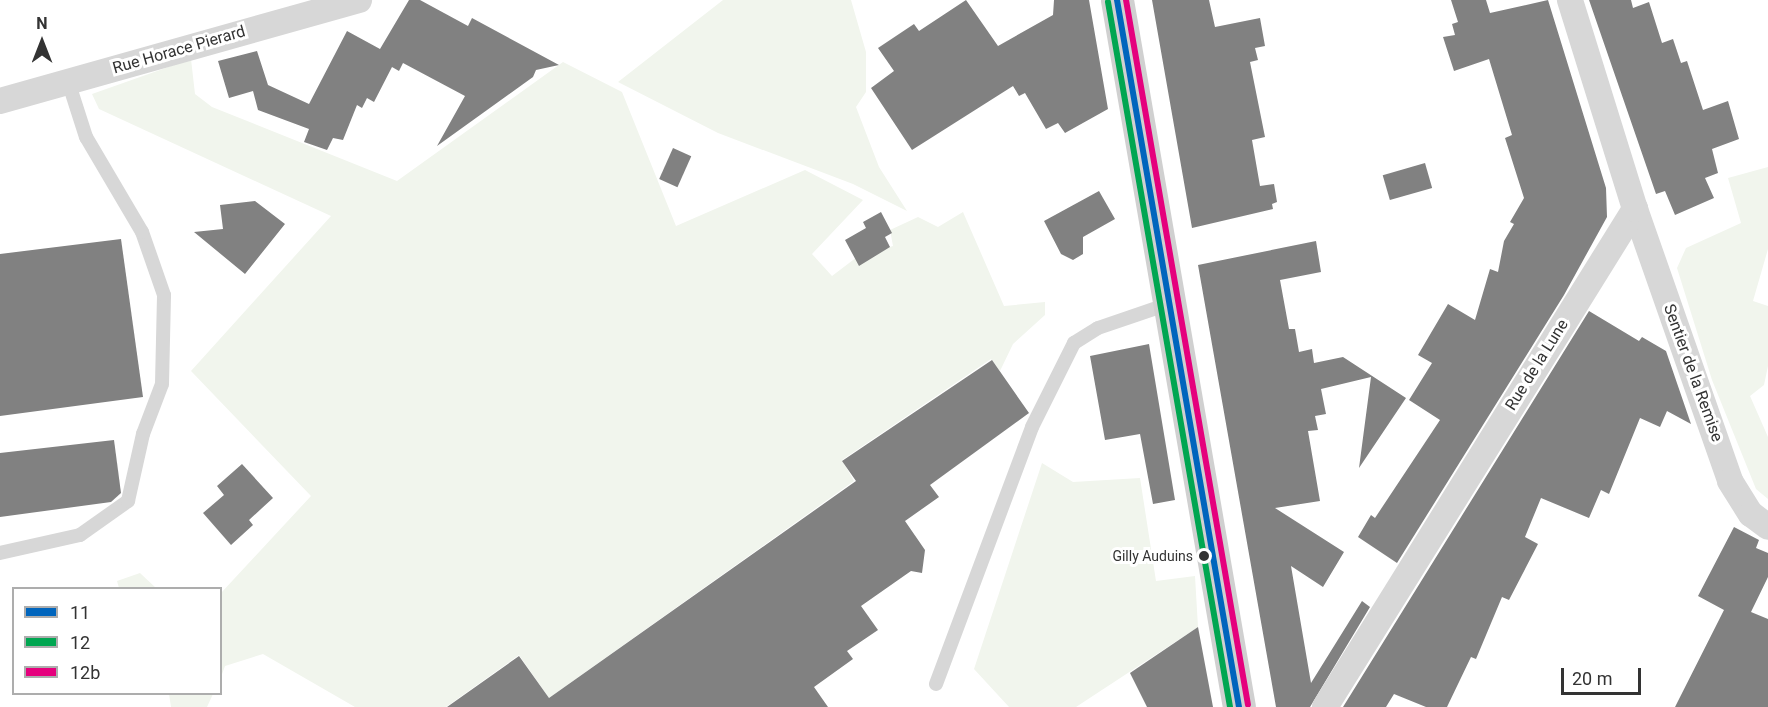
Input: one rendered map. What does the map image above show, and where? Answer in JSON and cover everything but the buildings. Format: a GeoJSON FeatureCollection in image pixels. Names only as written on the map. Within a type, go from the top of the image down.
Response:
{"type":"FeatureCollection","features":[{"type":"Feature","properties":{"kind":"main road"},"geometry":{"type":"LineString","coordinates":[[1117,0],[1239,707]]}},
{"type":"Feature","properties":{"kind":"street","name":"Rue Horace Pierard"},"geometry":{"type":"LineString","coordinates":[[0,101],[358,0]]}},
{"type":"Feature","properties":{"kind":"street"},"geometry":{"type":"LineString","coordinates":[[1570,0],[1635,209]]}},
{"type":"Feature","properties":{"kind":"street","name":"Sentier de la Remise"},"geometry":{"type":"LineString","coordinates":[[1635,209],[1730,481],[1751,514],[1768,527]]}},
{"type":"Feature","properties":{"kind":"street","name":"Rue de la Lune"},"geometry":{"type":"LineString","coordinates":[[1325,707],[1635,209]]}},
{"type":"Feature","properties":{"kind":"lane"},"geometry":{"type":"LineString","coordinates":[[0,554],[80,535],[128,501],[143,434],[162,384],[164,296],[142,232],[86,137],[68,81]]}},
{"type":"Feature","properties":{"kind":"lane"},"geometry":{"type":"LineString","coordinates":[[936,684],[1032,428],[1074,343],[1098,328],[1168,304]]}},
{"type":"Feature","properties":{"kind":"shaded area"},"geometry":{"type":"Polygon","coordinates":[[[723,0],[851,0],[866,52],[866,92],[856,107],[879,167],[907,211],[853,184],[718,133],[618,82],[723,0]]]}},
{"type":"Feature","properties":{"kind":"shaded area"},"geometry":{"type":"Polygon","coordinates":[[[191,59],[195,94],[212,107],[397,181],[563,62],[622,92],[676,226],[805,170],[863,200],[812,254],[832,276],[857,257],[893,246],[890,230],[918,217],[938,227],[963,212],[1004,306],[1045,302],[1045,315],[1013,344],[1000,371],[991,359],[842,460],[854,481],[549,698],[519,655],[446,707],[355,707],[263,654],[225,666],[222,674],[222,592],[311,496],[191,371],[331,216],[99,109],[92,94],[191,59]]]}},
{"type":"Feature","properties":{"kind":"shaded area"},"geometry":{"type":"Polygon","coordinates":[[[1768,167],[1768,249],[1753,301],[1768,306],[1768,366],[1764,385],[1750,396],[1768,437],[1768,499],[1756,489],[1712,380],[1677,268],[1686,248],[1741,223],[1728,178],[1768,167]]]}},
{"type":"Feature","properties":{"kind":"shaded area"},"geometry":{"type":"Polygon","coordinates":[[[1042,463],[1073,482],[1140,478],[1156,581],[1195,576],[1198,627],[1076,707],[1009,707],[974,669],[1042,463]]]}},
{"type":"Feature","properties":{"kind":"shaded area"},"geometry":{"type":"Polygon","coordinates":[[[140,573],[155,587],[119,587],[117,581],[140,573]]]}},
{"type":"Feature","properties":{"kind":"shaded area"},"geometry":{"type":"Polygon","coordinates":[[[169,695],[213,695],[207,707],[171,707],[169,695]]]}},
{"type":"Feature","properties":{"kind":"transit line","name":"11"},"geometry":{"type":"LineString","coordinates":[[1117,0],[1239,707]]}},
{"type":"Feature","properties":{"kind":"transit line","name":"12b"},"geometry":{"type":"LineString","coordinates":[[1126,0],[1248,705]]}},
{"type":"Feature","properties":{"kind":"transit line","name":"12"},"geometry":{"type":"LineString","coordinates":[[1108,2],[1230,707]]}},
{"type":"Feature","properties":{"kind":"place","name":"Gilly Auduins"},"geometry":{"type":"Point","coordinates":[1204,556]}}]}
